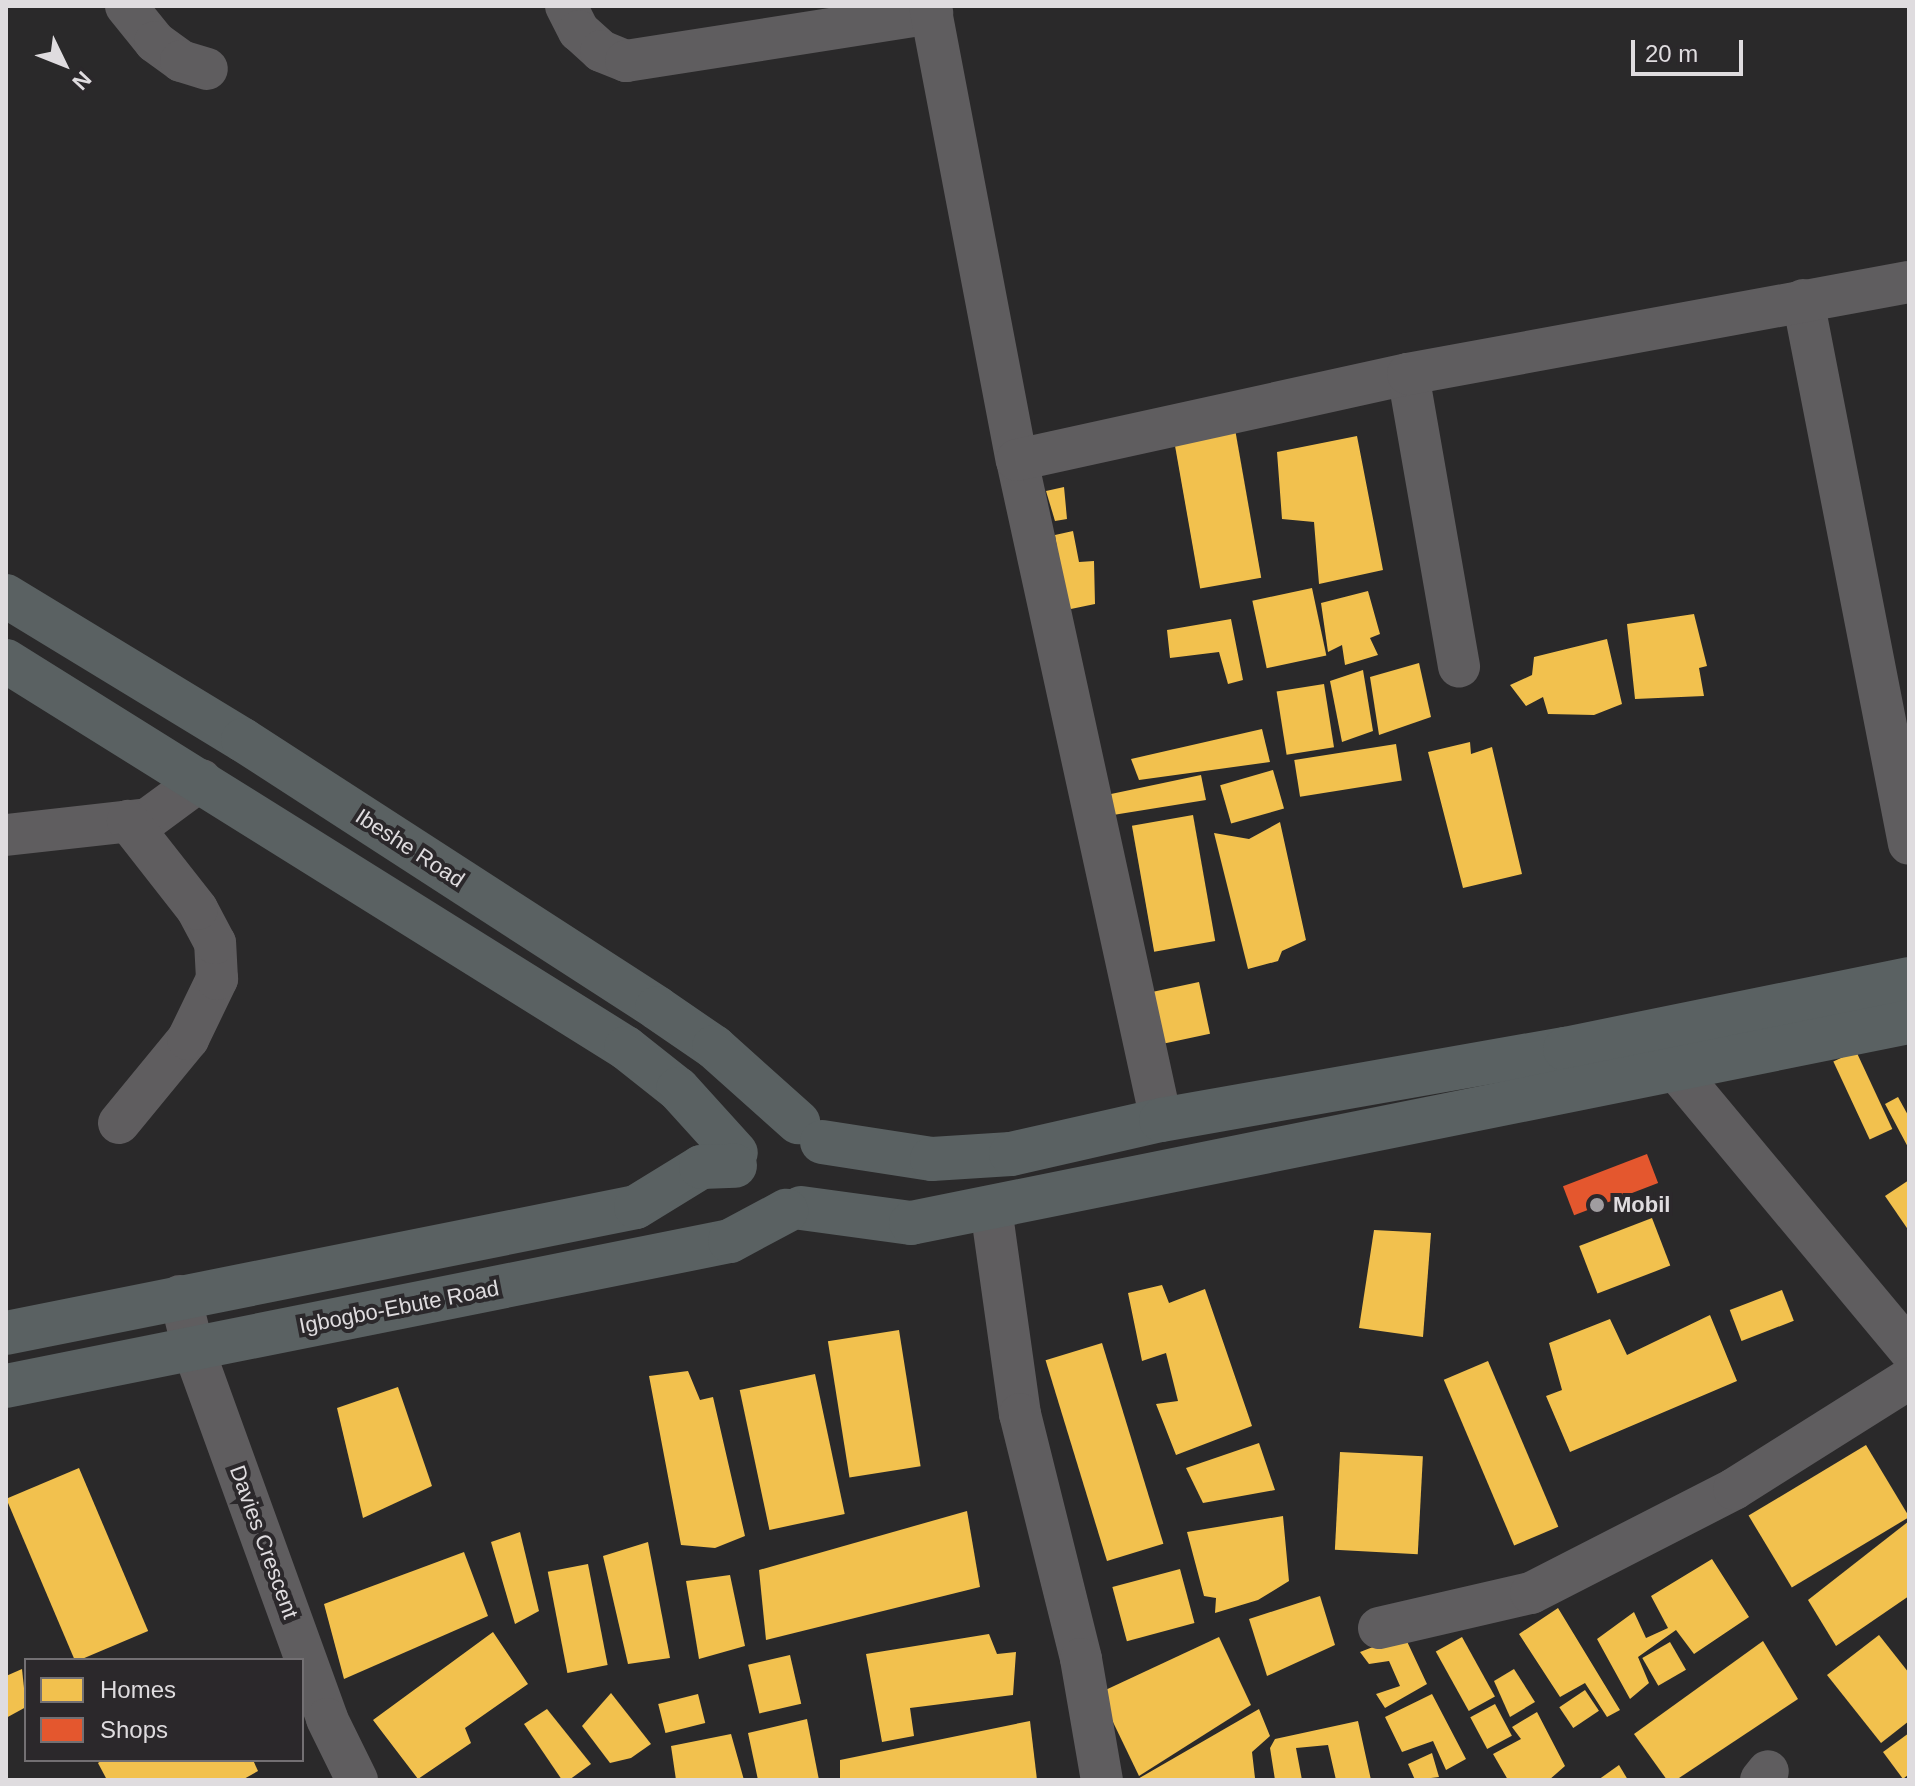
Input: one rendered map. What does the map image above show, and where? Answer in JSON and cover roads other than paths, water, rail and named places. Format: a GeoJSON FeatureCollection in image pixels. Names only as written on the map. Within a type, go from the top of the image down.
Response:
{"type":"FeatureCollection","features":[{"type":"Feature","properties":{"kind":"main road","name":"Ibeshe Road"},"geometry":{"type":"LineString","coordinates":[[6,596],[243,740],[657,1008],[714,1047],[810,1132]]}},
{"type":"Feature","properties":{"kind":"main road"},"geometry":{"type":"LineString","coordinates":[[6,661],[626,1048],[678,1089],[736,1159],[744,1194],[771,1210],[793,1209],[911,1223],[1909,1022]]}},
{"type":"Feature","properties":{"kind":"main road"},"geometry":{"type":"LineString","coordinates":[[6,1333],[636,1207],[701,1167],[736,1159],[754,1127],[768,1121],[932,1159],[1011,1154],[1161,1120],[1659,1030],[1909,979]]}},
{"type":"Feature","properties":{"kind":"main road"},"geometry":{"type":"LineString","coordinates":[[793,1209],[814,1199],[828,1172],[810,1132]]}},
{"type":"Feature","properties":{"kind":"main road","name":"Igbogbo-Ebute Road"},"geometry":{"type":"LineString","coordinates":[[6,1386],[730,1241],[793,1209]]}},
{"type":"Feature","properties":{"kind":"street"},"geometry":{"type":"LineString","coordinates":[[126,6],[155,42],[181,61],[207,69]]}},
{"type":"Feature","properties":{"kind":"street"},"geometry":{"type":"LineString","coordinates":[[566,6],[579,31],[601,51],[626,61],[931,10],[1017,460],[1161,1120]]}},
{"type":"Feature","properties":{"kind":"street"},"geometry":{"type":"LineString","coordinates":[[1017,460],[1408,374],[1909,282]]}},
{"type":"Feature","properties":{"kind":"street"},"geometry":{"type":"LineString","coordinates":[[1803,300],[1909,844]]}},
{"type":"Feature","properties":{"kind":"street"},"geometry":{"type":"LineString","coordinates":[[1408,374],[1459,667]]}},
{"type":"Feature","properties":{"kind":"street"},"geometry":{"type":"LineString","coordinates":[[6,835],[128,821],[157,814],[201,780]]}},
{"type":"Feature","properties":{"kind":"street"},"geometry":{"type":"LineString","coordinates":[[119,1123],[188,1039],[217,979],[215,943],[197,909],[128,821]]}},
{"type":"Feature","properties":{"kind":"street"},"geometry":{"type":"LineString","coordinates":[[1659,1030],[1676,1070],[1909,1350]]}},
{"type":"Feature","properties":{"kind":"street"},"geometry":{"type":"LineString","coordinates":[[991,1208],[1020,1414],[1081,1659],[1102,1780]]}},
{"type":"Feature","properties":{"kind":"street","name":"Davies Crescent"},"geometry":{"type":"LineString","coordinates":[[180,1296],[193,1348],[327,1719],[357,1780]]}},
{"type":"Feature","properties":{"kind":"street"},"geometry":{"type":"LineString","coordinates":[[1379,1628],[1531,1593],[1734,1489],[1909,1379]]}},
{"type":"Feature","properties":{"kind":"place","name":"Mobil"},"geometry":{"type":"Point","coordinates":[1597,1205]}}]}
